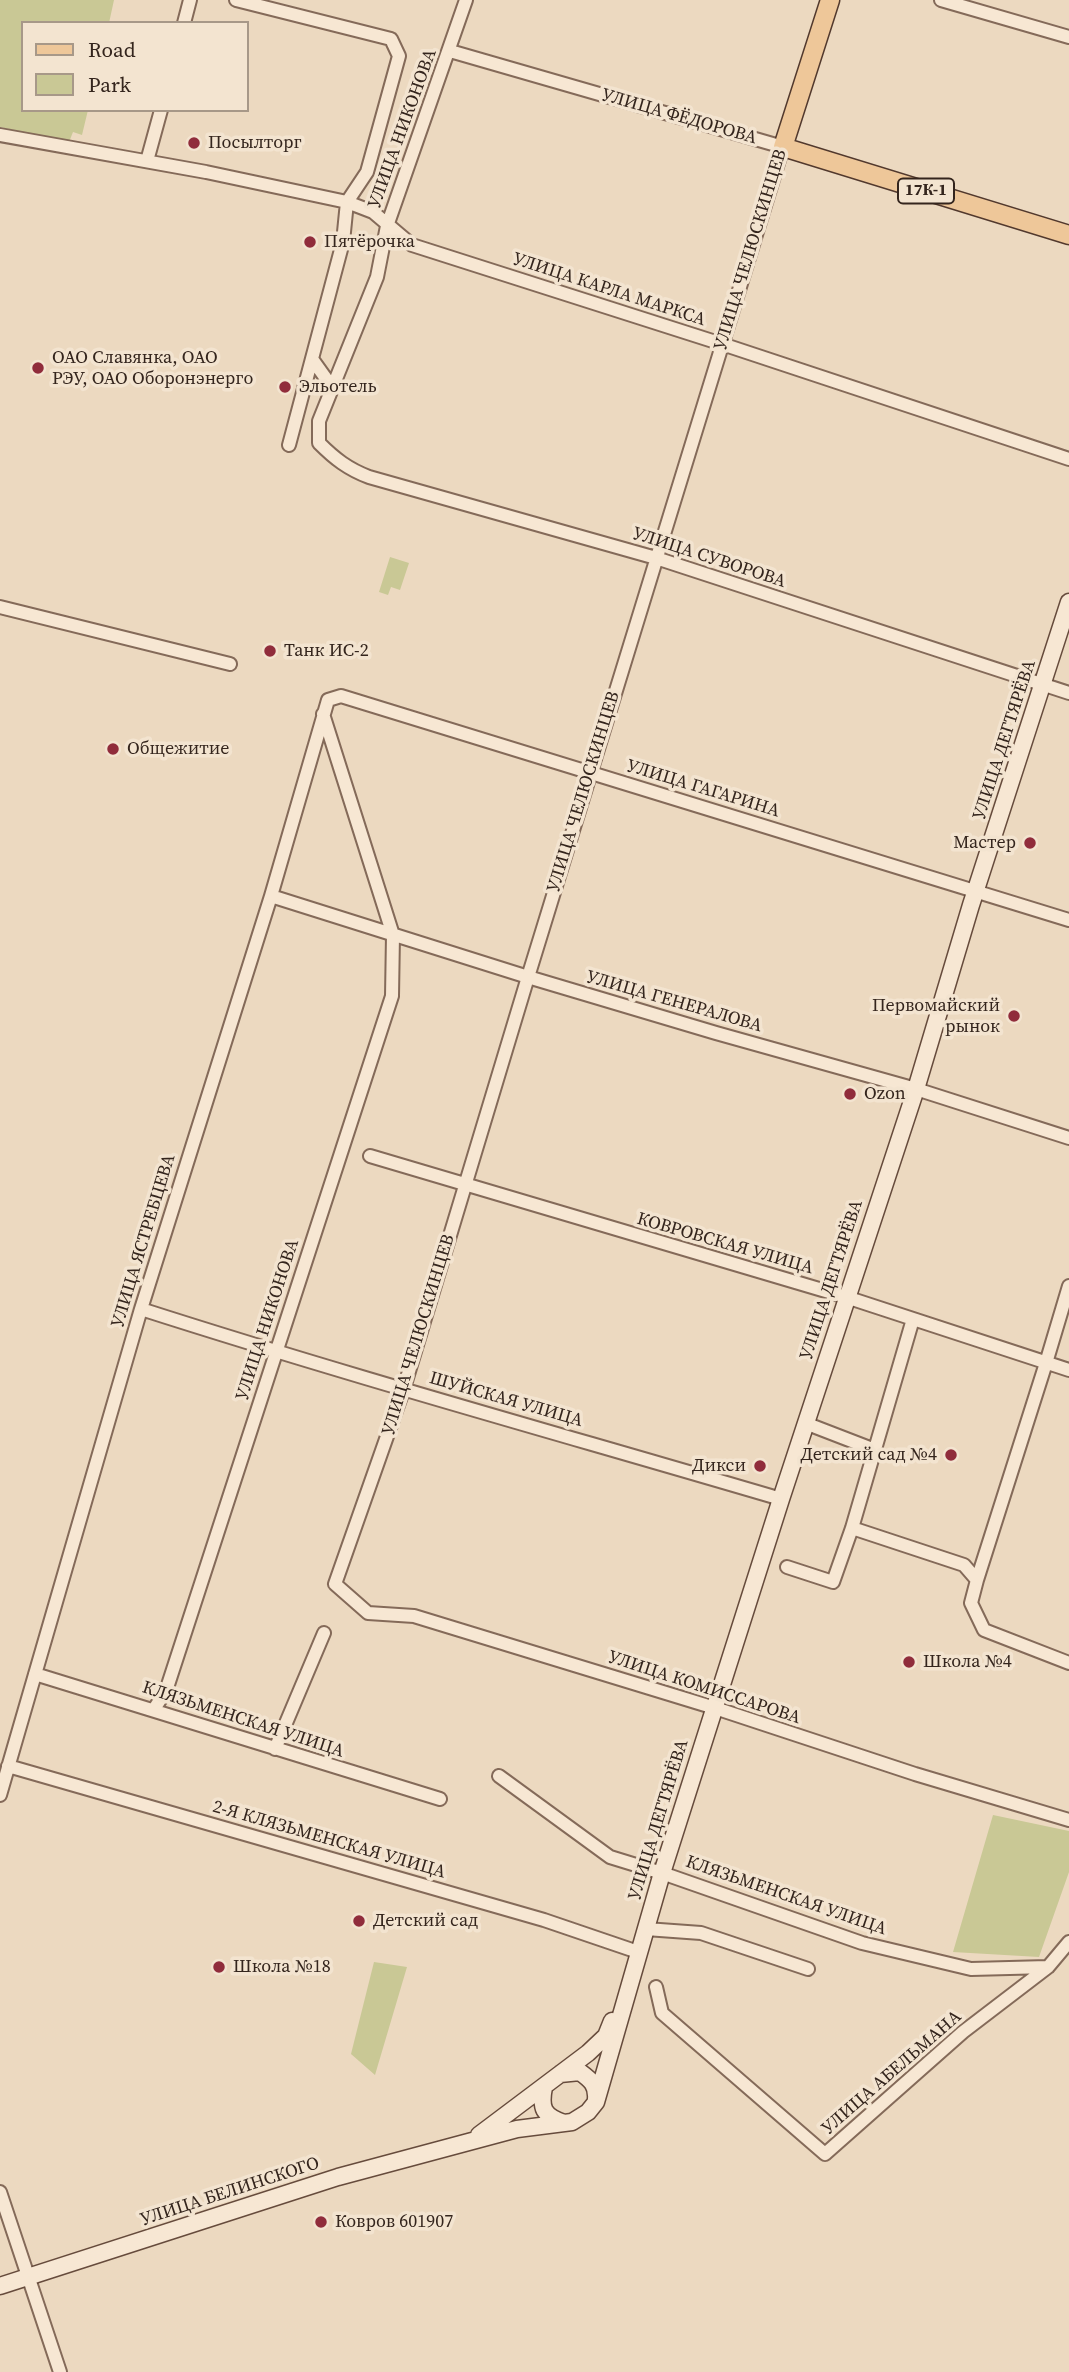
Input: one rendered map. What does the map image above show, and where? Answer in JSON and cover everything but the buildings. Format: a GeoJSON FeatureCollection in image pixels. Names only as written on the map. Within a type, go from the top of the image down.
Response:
{"type":"FeatureCollection","features":[{"type":"Feature","properties":{"kind":"main road","name":"УЛИЦА ЧЕЛЮСКИНЦЕВ"},"geometry":{"type":"LineString","coordinates":[[783,148],[830,0]]}},
{"type":"Feature","properties":{"kind":"main road","name":"УЛИЦА ФЁДОРОВА"},"geometry":{"type":"LineString","coordinates":[[783,148],[1069,235]]}},
{"type":"Feature","properties":{"kind":"main road","name":"УЛИЦА ДЕГТЯРЁВА"},"geometry":{"type":"LineString","coordinates":[[633,1970],[805,1423],[916,1089],[976,890],[1069,602]]}},
{"type":"Feature","properties":{"kind":"main road","name":"УЛИЦА БЕЛИНСКОГО"},"geometry":{"type":"LineString","coordinates":[[473,2140],[588,2053],[606,2036],[633,1970]]}},
{"type":"Feature","properties":{"kind":"main road"},"geometry":{"type":"LineString","coordinates":[[596,2102],[633,1970]]}},
{"type":"Feature","properties":{"kind":"main road"},"geometry":{"type":"LineString","coordinates":[[560,2074],[580,2072],[592,2081],[596,2090],[596,2102]]}},
{"type":"Feature","properties":{"kind":"main road"},"geometry":{"type":"LineString","coordinates":[[544,2087],[541,2103],[552,2119],[564,2123]]}},
{"type":"Feature","properties":{"kind":"main road","name":"УЛИЦА БЕЛИНСКОГО"},"geometry":{"type":"LineString","coordinates":[[0,2286],[338,2177],[517,2129],[572,2122],[588,2112],[596,2102]]}},
{"type":"Feature","properties":{"kind":"street"},"geometry":{"type":"LineString","coordinates":[[185,21],[190,0]]}},
{"type":"Feature","properties":{"kind":"street"},"geometry":{"type":"LineString","coordinates":[[236,0],[391,39],[399,56],[367,172],[347,202],[343,242],[289,445]]}},
{"type":"Feature","properties":{"kind":"street","name":"УЛИЦА НИКОНОВА"},"geometry":{"type":"LineString","coordinates":[[338,462],[319,443],[319,421],[377,277],[387,226],[466,0]]}},
{"type":"Feature","properties":{"kind":"street"},"geometry":{"type":"LineString","coordinates":[[941,0],[1069,37]]}},
{"type":"Feature","properties":{"kind":"street","name":"УЛИЦА ФЁДОРОВА"},"geometry":{"type":"LineString","coordinates":[[450,51],[783,148]]}},
{"type":"Feature","properties":{"kind":"street"},"geometry":{"type":"LineString","coordinates":[[147,161],[159,112]]}},
{"type":"Feature","properties":{"kind":"street","name":"УЛИЦА КАРЛА МАРКСА"},"geometry":{"type":"LineString","coordinates":[[0,135],[147,161],[347,202],[373,212],[412,245],[1069,459]]}},
{"type":"Feature","properties":{"kind":"street","name":"УЛИЦА ЧЕЛЮСКИНЦЕВ"},"geometry":{"type":"LineString","coordinates":[[335,1584],[404,1388],[783,148]]}},
{"type":"Feature","properties":{"kind":"street"},"geometry":{"type":"LineString","coordinates":[[312,359],[332,387]]}},
{"type":"Feature","properties":{"kind":"street","name":"УЛИЦА СУВОРОВА"},"geometry":{"type":"LineString","coordinates":[[338,462],[349,469],[408,489],[656,558],[1069,693]]}},
{"type":"Feature","properties":{"kind":"street"},"geometry":{"type":"LineString","coordinates":[[0,607],[230,664]]}},
{"type":"Feature","properties":{"kind":"street","name":"УЛИЦА ГАГАРИНА"},"geometry":{"type":"LineString","coordinates":[[327,700],[341,696],[1069,920]]}},
{"type":"Feature","properties":{"kind":"street","name":"УЛИЦА ЯСТРЕБЦЕВА"},"geometry":{"type":"LineString","coordinates":[[0,1795],[141,1309],[271,896],[327,700]]}},
{"type":"Feature","properties":{"kind":"street","name":"УЛИЦА НИКОНОВА"},"geometry":{"type":"LineString","coordinates":[[154,1709],[166,1690],[392,996],[393,935],[323,714]]}},
{"type":"Feature","properties":{"kind":"street","name":"УЛИЦА ГЕНЕРАЛОВА"},"geometry":{"type":"LineString","coordinates":[[271,896],[528,977],[916,1089],[1069,1138]]}},
{"type":"Feature","properties":{"kind":"street","name":"КОВРОВСКАЯ УЛИЦА"},"geometry":{"type":"LineString","coordinates":[[370,1157],[846,1297],[1069,1370]]}},
{"type":"Feature","properties":{"kind":"street"},"geometry":{"type":"LineString","coordinates":[[1069,1286],[971,1603],[984,1630],[1069,1663]]}},
{"type":"Feature","properties":{"kind":"street","name":"ШУЙСКАЯ УЛИЦА"},"geometry":{"type":"LineString","coordinates":[[141,1309],[276,1352],[781,1499]]}},
{"type":"Feature","properties":{"kind":"street"},"geometry":{"type":"LineString","coordinates":[[788,1567],[833,1582],[852,1528],[913,1319]]}},
{"type":"Feature","properties":{"kind":"street"},"geometry":{"type":"LineString","coordinates":[[805,1423],[875,1450]]}},
{"type":"Feature","properties":{"kind":"street"},"geometry":{"type":"LineString","coordinates":[[852,1528],[964,1565],[976,1580]]}},
{"type":"Feature","properties":{"kind":"street","name":"УЛИЦА КОМИССАРОВА"},"geometry":{"type":"LineString","coordinates":[[335,1584],[368,1614],[414,1616],[1069,1820]]}},
{"type":"Feature","properties":{"kind":"street"},"geometry":{"type":"LineString","coordinates":[[275,1749],[324,1633]]}},
{"type":"Feature","properties":{"kind":"street","name":"КЛЯЗЬМЕНСКАЯ УЛИЦА"},"geometry":{"type":"LineString","coordinates":[[35,1674],[440,1799]]}},
{"type":"Feature","properties":{"kind":"street","name":"2-Я КЛЯЗЬМЕНСКАЯ УЛИЦА"},"geometry":{"type":"LineString","coordinates":[[8,1766],[544,1920],[638,1952]]}},
{"type":"Feature","properties":{"kind":"street","name":"КЛЯЗЬМЕНСКАЯ УЛИЦА"},"geometry":{"type":"LineString","coordinates":[[499,1776],[610,1857],[662,1872],[862,1943],[971,1969],[1048,1967]]}},
{"type":"Feature","properties":{"kind":"street"},"geometry":{"type":"LineString","coordinates":[[646,1929],[701,1933],[808,1969]]}},
{"type":"Feature","properties":{"kind":"street","name":"УЛИЦА АБЕЛЬМАНА"},"geometry":{"type":"LineString","coordinates":[[656,1987],[662,2013],[825,2154],[963,2032],[1048,1967],[1069,1941]]}},
{"type":"Feature","properties":{"kind":"street"},"geometry":{"type":"LineString","coordinates":[[0,2192],[60,2372]]}},
{"type":"Feature","properties":{"kind":"green space"},"geometry":{"type":"Polygon","coordinates":[[[0,0],[114,0],[109,21],[21,21],[21,112],[88,112],[82,135],[73,132],[69,142],[0,127],[0,0]]]}},
{"type":"Feature","properties":{"kind":"green space"},"geometry":{"type":"Polygon","coordinates":[[[390,557],[409,563],[400,590],[391,587],[388,595],[379,592],[390,557]]]}},
{"type":"Feature","properties":{"kind":"green space"},"geometry":{"type":"Polygon","coordinates":[[[993,1815],[1069,1831],[1069,1872],[1039,1957],[953,1952],[993,1815]]]}},
{"type":"Feature","properties":{"kind":"green space"},"geometry":{"type":"Polygon","coordinates":[[[374,1962],[407,1967],[375,2075],[351,2054],[374,1962]]]}},
{"type":"Feature","properties":{"kind":"place","name":"Посылторг"},"geometry":{"type":"Point","coordinates":[194,143]}},
{"type":"Feature","properties":{"kind":"place","name":"Пятёрочка"},"geometry":{"type":"Point","coordinates":[310,242]}},
{"type":"Feature","properties":{"kind":"place","name":"ОАО Славянка, ОАО РЭУ, ОАО Оборонэнерго"},"geometry":{"type":"Point","coordinates":[38,368]}},
{"type":"Feature","properties":{"kind":"place","name":"Эльотель"},"geometry":{"type":"Point","coordinates":[285,387]}},
{"type":"Feature","properties":{"kind":"place","name":"Танк ИС-2"},"geometry":{"type":"Point","coordinates":[270,651]}},
{"type":"Feature","properties":{"kind":"place","name":"Общежитие"},"geometry":{"type":"Point","coordinates":[113,749]}},
{"type":"Feature","properties":{"kind":"place","name":"Мастер"},"geometry":{"type":"Point","coordinates":[1030,843]}},
{"type":"Feature","properties":{"kind":"place","name":"Первомайский рынок"},"geometry":{"type":"Point","coordinates":[1014,1016]}},
{"type":"Feature","properties":{"kind":"place","name":"Ozon"},"geometry":{"type":"Point","coordinates":[850,1094]}},
{"type":"Feature","properties":{"kind":"place","name":"Детский сад №4"},"geometry":{"type":"Point","coordinates":[951,1455]}},
{"type":"Feature","properties":{"kind":"place","name":"Дикси"},"geometry":{"type":"Point","coordinates":[760,1466]}},
{"type":"Feature","properties":{"kind":"place","name":"Школа №4"},"geometry":{"type":"Point","coordinates":[909,1662]}},
{"type":"Feature","properties":{"kind":"place","name":"Детский сад"},"geometry":{"type":"Point","coordinates":[359,1921]}},
{"type":"Feature","properties":{"kind":"place","name":"Школа №18"},"geometry":{"type":"Point","coordinates":[219,1967]}},
{"type":"Feature","properties":{"kind":"place","name":"Ковров 601907"},"geometry":{"type":"Point","coordinates":[321,2222]}}]}
